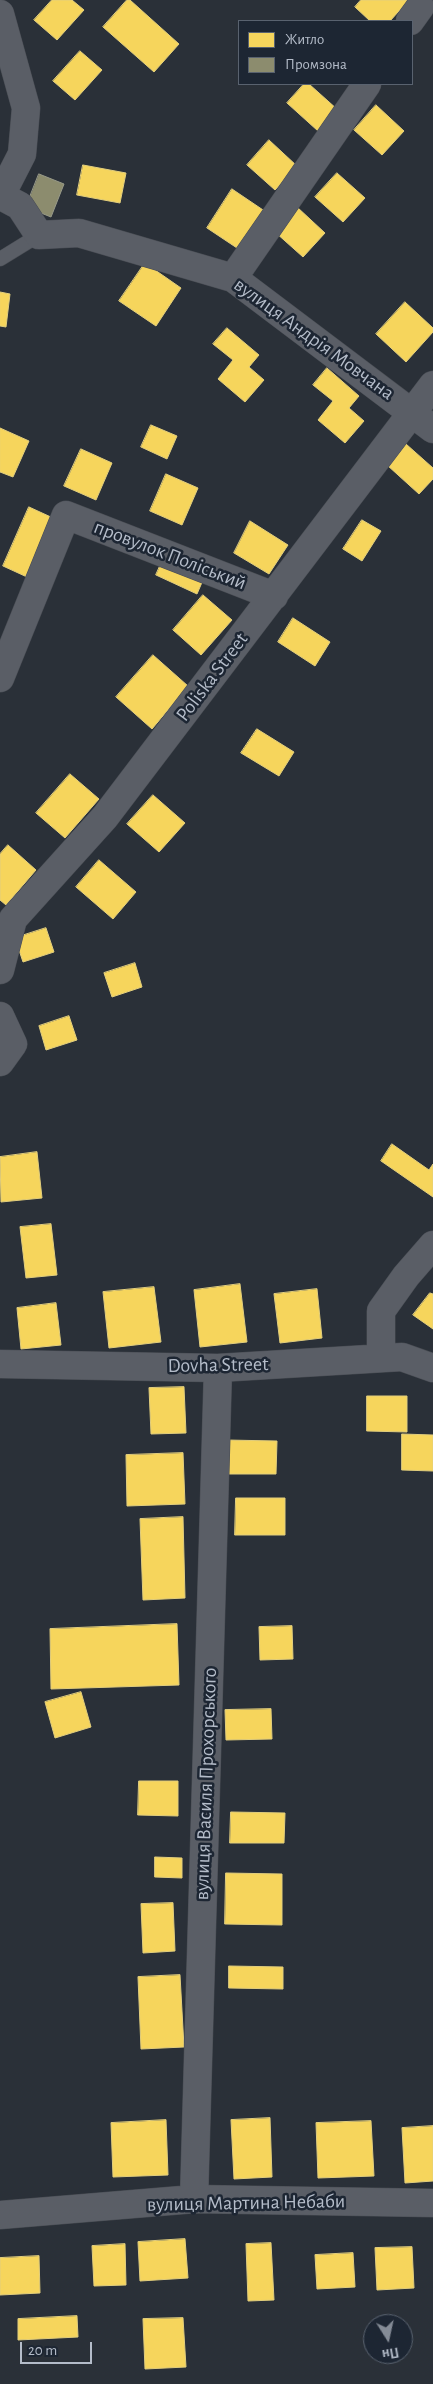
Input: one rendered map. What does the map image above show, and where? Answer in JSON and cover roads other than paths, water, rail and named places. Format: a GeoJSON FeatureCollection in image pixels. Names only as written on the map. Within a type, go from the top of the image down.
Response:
{"type":"FeatureCollection","features":[{"type":"Feature","properties":{"kind":"street"},"geometry":{"type":"LineString","coordinates":[[0,14],[26,108],[22,154],[7,200],[39,235]]}},
{"type":"Feature","properties":{"kind":"street"},"geometry":{"type":"LineString","coordinates":[[233,278],[366,85]]}},
{"type":"Feature","properties":{"kind":"street","name":"вулиця Андрія Мовчана"},"geometry":{"type":"LineString","coordinates":[[39,235],[79,233],[233,278],[423,420]]}},
{"type":"Feature","properties":{"kind":"street","name":"Poliska Street"},"geometry":{"type":"LineString","coordinates":[[0,970],[13,919],[105,817],[274,596],[423,420],[433,385]]}},
{"type":"Feature","properties":{"kind":"street","name":"провулок Поліський"},"geometry":{"type":"LineString","coordinates":[[0,678],[66,515],[274,596]]}},
{"type":"Feature","properties":{"kind":"street"},"geometry":{"type":"LineString","coordinates":[[0,1016],[13,1044],[0,1062]]}},
{"type":"Feature","properties":{"kind":"street"},"geometry":{"type":"LineString","coordinates":[[381,1357],[381,1311],[406,1276],[433,1244]]}},
{"type":"Feature","properties":{"kind":"street","name":"Dovha Street"},"geometry":{"type":"LineString","coordinates":[[0,1364],[218,1368],[402,1357],[433,1368]]}},
{"type":"Feature","properties":{"kind":"street","name":"вулиця Василя Прохорського"},"geometry":{"type":"LineString","coordinates":[[194,2200],[218,1368]]}},
{"type":"Feature","properties":{"kind":"street","name":"вулиця Мартина Небаби"},"geometry":{"type":"LineString","coordinates":[[0,2215],[194,2200],[433,2203]]}},
{"type":"Feature","properties":{"kind":"lane"},"geometry":{"type":"LineString","coordinates":[[0,259],[39,235]]}}]}
